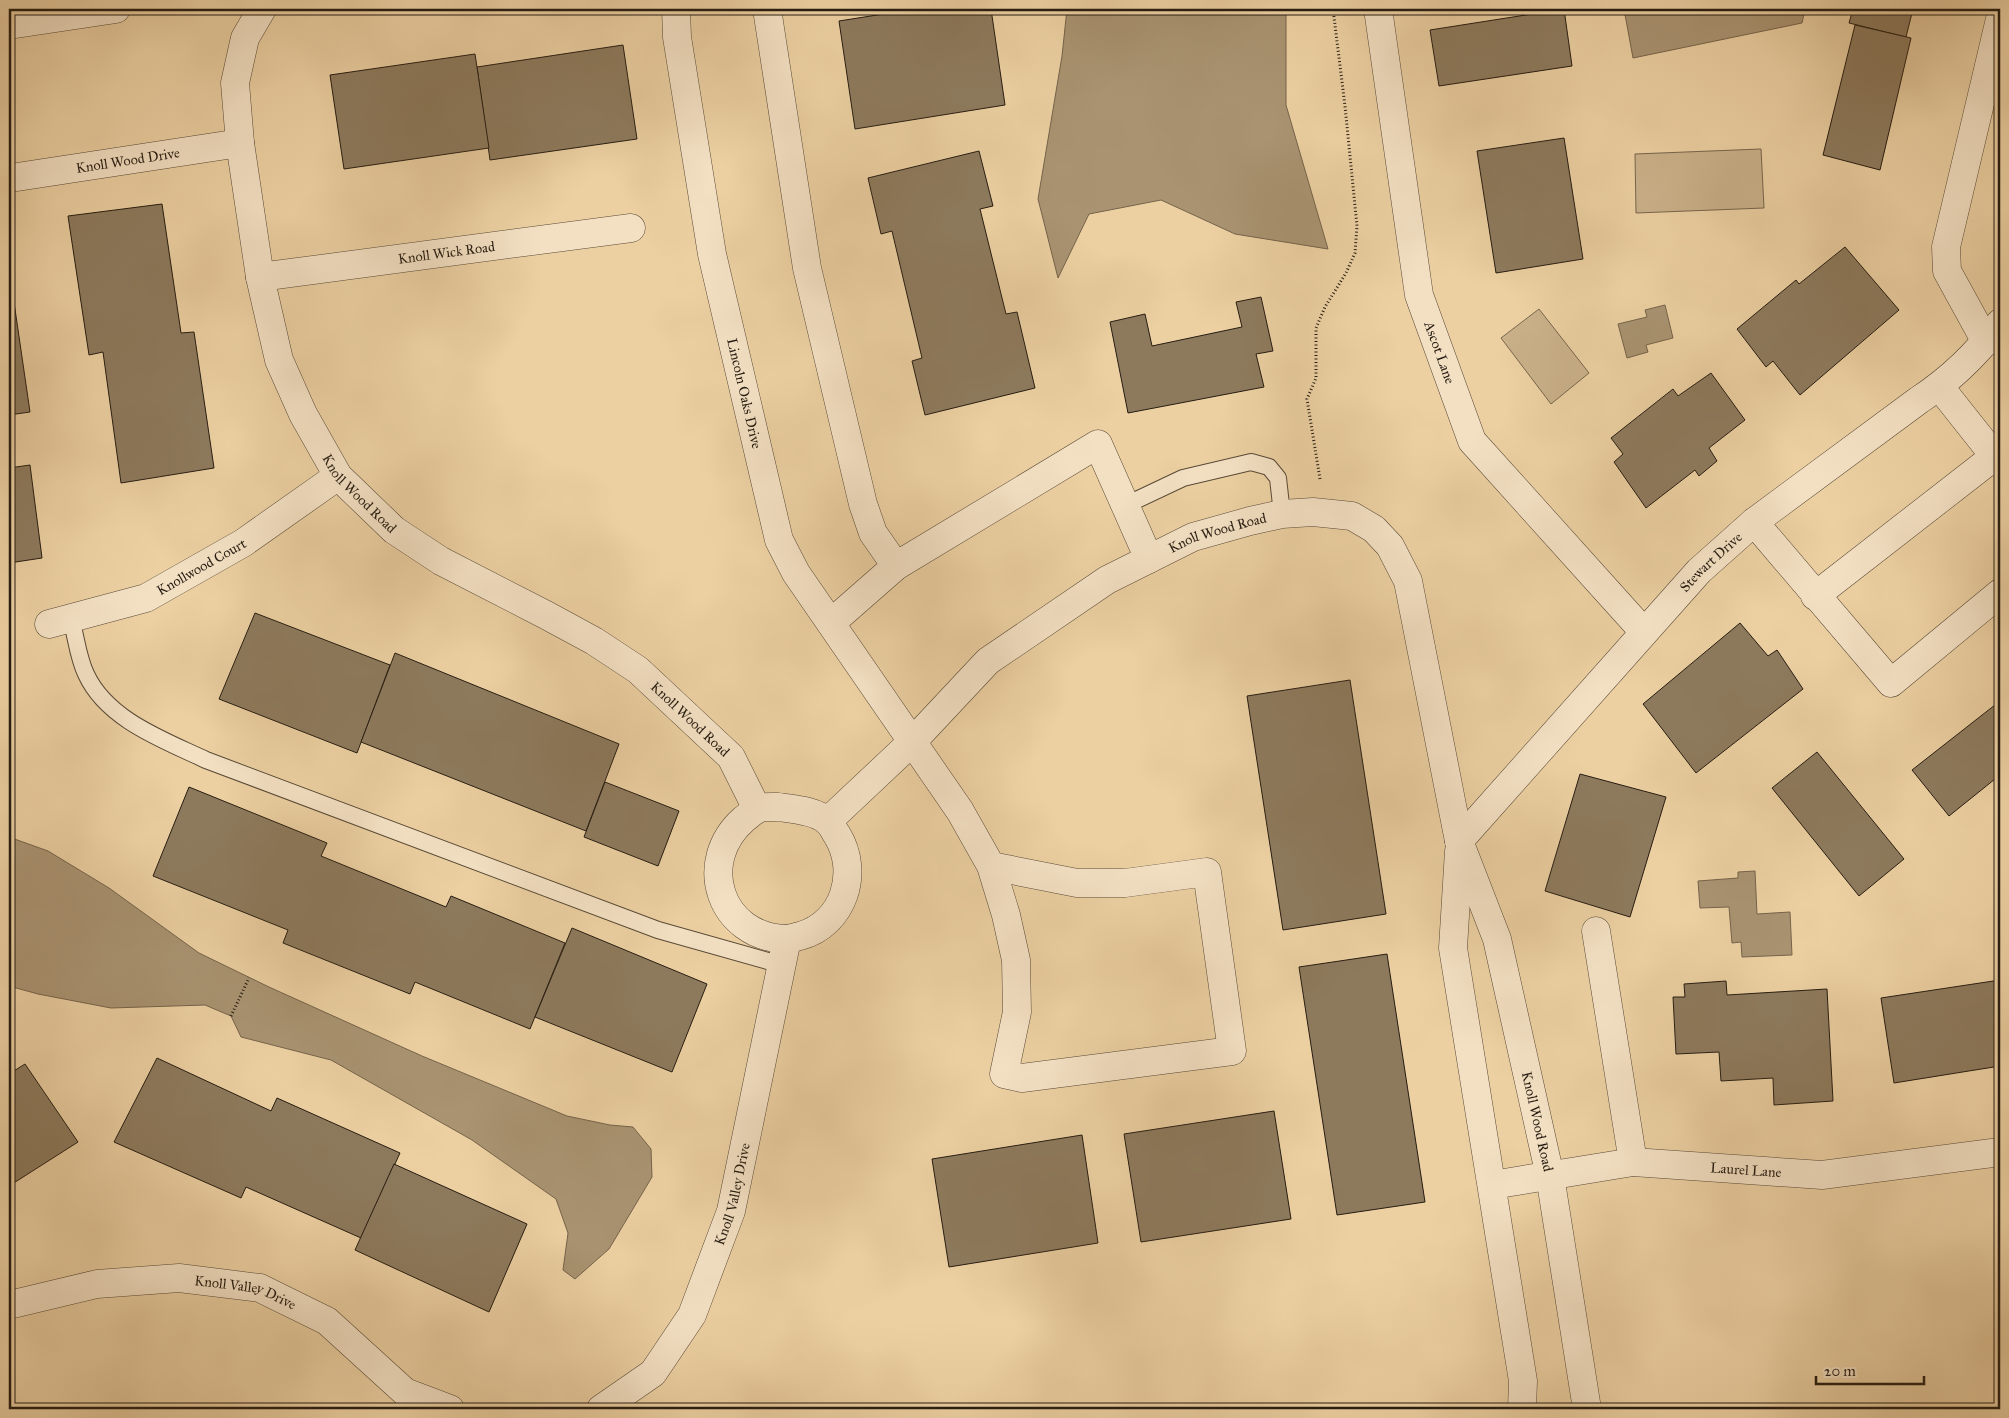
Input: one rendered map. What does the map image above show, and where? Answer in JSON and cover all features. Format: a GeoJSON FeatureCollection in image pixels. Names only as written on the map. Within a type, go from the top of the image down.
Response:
{"type":"FeatureCollection","features":[{"type":"Feature","properties":{"kind":"street"},"geometry":{"type":"LineString","coordinates":[[9,25],[116,9]]}},
{"type":"Feature","properties":{"kind":"street","name":"Knoll Wood Road"},"geometry":{"type":"LineString","coordinates":[[262,9],[245,38],[235,83],[240,143],[260,277],[279,360],[303,414],[338,476],[394,530],[441,561],[594,641],[638,670],[731,756],[757,809]]}},
{"type":"Feature","properties":{"kind":"street","name":"Lincoln Oaks Drive"},"geometry":{"type":"LineString","coordinates":[[676,9],[677,37],[712,254],[779,540],[796,573],[913,740],[960,811],[990,866],[1006,915],[1016,960],[1017,1012],[1004,1074],[1022,1078],[1232,1051],[1207,872],[1124,883],[1077,883],[990,866]]}},
{"type":"Feature","properties":{"kind":"street"},"geometry":{"type":"LineString","coordinates":[[767,9],[807,268],[863,504],[873,533],[896,566]]}},
{"type":"Feature","properties":{"kind":"street","name":"Ascot Lane"},"geometry":{"type":"LineString","coordinates":[[1378,9],[1419,294],[1472,441],[1644,632]]}},
{"type":"Feature","properties":{"kind":"street"},"geometry":{"type":"LineString","coordinates":[[1993,333],[1947,271],[1946,247],[2000,19]]}},
{"type":"Feature","properties":{"kind":"street","name":"Knoll Wood Drive"},"geometry":{"type":"LineString","coordinates":[[17,177],[240,143]]}},
{"type":"Feature","properties":{"kind":"street","name":"Knoll Wick Road"},"geometry":{"type":"LineString","coordinates":[[260,277],[631,228]]}},
{"type":"Feature","properties":{"kind":"street","name":"Stewart Drive"},"geometry":{"type":"LineString","coordinates":[[1460,841],[1699,571],[1754,522],[1939,386],[1972,358],[1993,333]]}},
{"type":"Feature","properties":{"kind":"street"},"geometry":{"type":"LineString","coordinates":[[1816,596],[1998,460],[1939,386]]}},
{"type":"Feature","properties":{"kind":"street"},"geometry":{"type":"LineString","coordinates":[[831,623],[896,566],[1098,444],[1150,559]]}},
{"type":"Feature","properties":{"kind":"street","name":"Knollwood Court"},"geometry":{"type":"LineString","coordinates":[[60,621],[146,598],[243,543],[338,476]]}},
{"type":"Feature","properties":{"kind":"street","name":"Knoll Wood Road"},"geometry":{"type":"LineString","coordinates":[[828,821],[913,740],[988,661],[1107,580],[1193,537],[1250,520],[1282,514],[1325,513],[1352,516],[1374,529],[1390,546],[1408,581],[1460,841],[1497,939],[1550,1176],[1587,1409]]}},
{"type":"Feature","properties":{"kind":"street"},"geometry":{"type":"LineString","coordinates":[[1754,522],[1891,683],[2000,593]]}},
{"type":"Feature","properties":{"kind":"street"},"geometry":{"type":"LineString","coordinates":[[778,807],[804,810],[828,821],[842,844],[849,868],[845,894],[832,916],[812,932],[787,939],[762,936],[740,922],[724,902],[717,877],[720,852],[733,829],[757,809],[778,807]]}},
{"type":"Feature","properties":{"kind":"street","name":"Knoll Wood Road"},"geometry":{"type":"LineString","coordinates":[[1460,841],[1453,948],[1523,1381],[1522,1409]]}},
{"type":"Feature","properties":{"kind":"street"},"geometry":{"type":"LineString","coordinates":[[1596,931],[1633,1162]]}},
{"type":"Feature","properties":{"kind":"street","name":"Knoll Valley Drive"},"geometry":{"type":"LineString","coordinates":[[601,1409],[653,1373],[692,1315],[731,1211],[787,939]]}},
{"type":"Feature","properties":{"kind":"street","name":"Laurel Lane"},"geometry":{"type":"LineString","coordinates":[[1492,1185],[1633,1162],[1822,1175],[2000,1152]]}},
{"type":"Feature","properties":{"kind":"street","name":"Knoll Valley Drive"},"geometry":{"type":"LineString","coordinates":[[9,1305],[97,1284],[179,1278],[260,1288],[327,1321],[405,1392],[450,1409]]}},
{"type":"Feature","properties":{"kind":"lane"},"geometry":{"type":"LineString","coordinates":[[1126,505],[1183,478],[1251,462],[1269,467],[1278,478],[1282,514]]}},
{"type":"Feature","properties":{"kind":"lane"},"geometry":{"type":"LineString","coordinates":[[60,621],[97,694],[123,716],[157,736],[206,760],[648,927],[782,965]]}},
{"type":"Feature","properties":{"kind":"path"},"geometry":{"type":"LineString","coordinates":[[1325,513],[1307,398],[1316,378],[1316,328],[1325,307],[1346,273],[1355,253],[1357,226],[1345,106],[1332,9]]}},
{"type":"Feature","properties":{"kind":"path"},"geometry":{"type":"LineString","coordinates":[[230,1016],[249,978]]}},
{"type":"Feature","properties":{"kind":"shaded area"},"geometry":{"type":"Polygon","coordinates":[[[1067,9],[1286,9],[1286,105],[1328,249],[1235,234],[1161,200],[1089,214],[1058,278],[1038,199],[1062,56],[1067,9]]]}},
{"type":"Feature","properties":{"kind":"shaded area"},"geometry":{"type":"Polygon","coordinates":[[[1624,9],[1805,9],[1802,23],[1633,58],[1624,9]]]}},
{"type":"Feature","properties":{"kind":"shaded area"},"geometry":{"type":"Polygon","coordinates":[[[1761,149],[1764,208],[1636,213],[1635,154],[1761,149]]]}},
{"type":"Feature","properties":{"kind":"shaded area"},"geometry":{"type":"Polygon","coordinates":[[[1665,305],[1673,338],[1646,345],[1648,352],[1627,358],[1618,324],[1647,317],[1645,310],[1665,305]]]}},
{"type":"Feature","properties":{"kind":"shaded area"},"geometry":{"type":"Polygon","coordinates":[[[1539,309],[1589,373],[1551,404],[1501,338],[1539,309]]]}},
{"type":"Feature","properties":{"kind":"shaded area"},"geometry":{"type":"Polygon","coordinates":[[[9,837],[48,851],[109,888],[199,953],[269,987],[422,1056],[567,1116],[610,1125],[633,1127],[651,1149],[652,1177],[609,1249],[575,1279],[563,1270],[568,1233],[556,1199],[472,1140],[331,1060],[241,1037],[231,1016],[205,1005],[111,1008],[38,994],[9,986],[9,837]]]}},
{"type":"Feature","properties":{"kind":"shaded area"},"geometry":{"type":"Polygon","coordinates":[[[1755,871],[1757,914],[1790,912],[1792,955],[1742,957],[1741,942],[1732,943],[1729,907],[1700,908],[1698,881],[1738,878],[1738,872],[1755,871]]]}},
{"type":"Feature","properties":{"kind":"building"},"geometry":{"type":"Polygon","coordinates":[[[915,9],[991,9],[1005,105],[855,129],[839,21],[915,9]]]}},
{"type":"Feature","properties":{"kind":"building"},"geometry":{"type":"Polygon","coordinates":[[[1564,9],[1572,66],[1439,86],[1430,30],[1564,9]]]}},
{"type":"Feature","properties":{"kind":"building"},"geometry":{"type":"Polygon","coordinates":[[[1853,9],[1913,9],[1906,37],[1849,23],[1853,9]]]}},
{"type":"Feature","properties":{"kind":"building"},"geometry":{"type":"Polygon","coordinates":[[[1855,25],[1911,38],[1880,170],[1823,155],[1855,25]]]}},
{"type":"Feature","properties":{"kind":"building"},"geometry":{"type":"Polygon","coordinates":[[[623,45],[637,139],[490,160],[477,67],[623,45]]]}},
{"type":"Feature","properties":{"kind":"building"},"geometry":{"type":"Polygon","coordinates":[[[475,54],[489,148],[344,169],[330,75],[475,54]]]}},
{"type":"Feature","properties":{"kind":"building"},"geometry":{"type":"Polygon","coordinates":[[[1564,138],[1583,259],[1496,273],[1477,151],[1564,138]]]}},
{"type":"Feature","properties":{"kind":"building"},"geometry":{"type":"Polygon","coordinates":[[[979,151],[993,206],[980,209],[1006,314],[1017,312],[1035,388],[925,415],[912,361],[922,358],[892,231],[881,234],[868,178],[979,151]]]}},
{"type":"Feature","properties":{"kind":"building"},"geometry":{"type":"Polygon","coordinates":[[[162,204],[181,333],[194,332],[214,468],[121,483],[103,352],[89,355],[68,216],[162,204]]]}},
{"type":"Feature","properties":{"kind":"building"},"geometry":{"type":"Polygon","coordinates":[[[1845,247],[1899,310],[1800,395],[1773,361],[1766,367],[1737,329],[1796,280],[1799,284],[1845,247]]]}},
{"type":"Feature","properties":{"kind":"building"},"geometry":{"type":"Polygon","coordinates":[[[9,268],[30,412],[9,415],[9,268]]]}},
{"type":"Feature","properties":{"kind":"building"},"geometry":{"type":"Polygon","coordinates":[[[1261,297],[1273,351],[1256,354],[1264,387],[1128,413],[1110,322],[1145,314],[1152,346],[1242,327],[1236,302],[1261,297]]]}},
{"type":"Feature","properties":{"kind":"building"},"geometry":{"type":"Polygon","coordinates":[[[1711,373],[1745,420],[1709,448],[1717,461],[1699,476],[1695,470],[1646,508],[1614,462],[1623,454],[1611,438],[1673,389],[1678,396],[1711,373]]]}},
{"type":"Feature","properties":{"kind":"building"},"geometry":{"type":"Polygon","coordinates":[[[30,465],[42,558],[9,563],[9,468],[30,465]]]}},
{"type":"Feature","properties":{"kind":"building"},"geometry":{"type":"Polygon","coordinates":[[[255,613],[390,665],[357,753],[219,699],[255,613]]]}},
{"type":"Feature","properties":{"kind":"building"},"geometry":{"type":"Polygon","coordinates":[[[1740,623],[1768,656],[1777,650],[1803,689],[1696,773],[1643,704],[1740,623]]]}},
{"type":"Feature","properties":{"kind":"building"},"geometry":{"type":"Polygon","coordinates":[[[395,653],[619,744],[586,831],[361,742],[395,653]]]}},
{"type":"Feature","properties":{"kind":"building"},"geometry":{"type":"Polygon","coordinates":[[[1350,680],[1386,914],[1283,930],[1247,696],[1350,680]]]}},
{"type":"Feature","properties":{"kind":"building"},"geometry":{"type":"Polygon","coordinates":[[[2000,701],[2000,775],[1949,816],[1912,770],[2000,701]]]}},
{"type":"Feature","properties":{"kind":"building"},"geometry":{"type":"Polygon","coordinates":[[[1817,752],[1904,859],[1859,896],[1772,788],[1817,752]]]}},
{"type":"Feature","properties":{"kind":"building"},"geometry":{"type":"Polygon","coordinates":[[[1580,774],[1666,797],[1630,917],[1545,891],[1580,774]]]}},
{"type":"Feature","properties":{"kind":"building"},"geometry":{"type":"Polygon","coordinates":[[[605,782],[679,811],[658,866],[584,837],[605,782]]]}},
{"type":"Feature","properties":{"kind":"building"},"geometry":{"type":"Polygon","coordinates":[[[189,787],[327,843],[321,856],[446,907],[451,896],[565,943],[530,1029],[415,982],[410,994],[283,943],[288,930],[153,876],[189,787]]]}},
{"type":"Feature","properties":{"kind":"building"},"geometry":{"type":"Polygon","coordinates":[[[572,928],[707,984],[672,1072],[535,1017],[572,928]]]}},
{"type":"Feature","properties":{"kind":"building"},"geometry":{"type":"Polygon","coordinates":[[[1387,954],[1425,1202],[1337,1215],[1299,967],[1387,954]]]}},
{"type":"Feature","properties":{"kind":"building"},"geometry":{"type":"Polygon","coordinates":[[[2000,980],[2000,1066],[1894,1083],[1881,998],[2000,980]]]}},
{"type":"Feature","properties":{"kind":"building"},"geometry":{"type":"Polygon","coordinates":[[[1726,981],[1727,995],[1827,989],[1833,1101],[1774,1105],[1773,1078],[1721,1081],[1719,1052],[1676,1054],[1673,997],[1685,997],[1684,984],[1726,981]]]}},
{"type":"Feature","properties":{"kind":"building"},"geometry":{"type":"Polygon","coordinates":[[[157,1058],[271,1111],[277,1098],[400,1153],[361,1238],[246,1187],[241,1198],[114,1142],[157,1058]]]}},
{"type":"Feature","properties":{"kind":"building"},"geometry":{"type":"Polygon","coordinates":[[[25,1064],[78,1142],[9,1186],[9,1074],[25,1064]]]}},
{"type":"Feature","properties":{"kind":"building"},"geometry":{"type":"Polygon","coordinates":[[[1274,1111],[1291,1219],[1141,1242],[1124,1134],[1274,1111]]]}},
{"type":"Feature","properties":{"kind":"building"},"geometry":{"type":"Polygon","coordinates":[[[1082,1135],[1098,1243],[949,1267],[932,1159],[1082,1135]]]}},
{"type":"Feature","properties":{"kind":"building"},"geometry":{"type":"Polygon","coordinates":[[[394,1164],[527,1224],[489,1312],[355,1250],[394,1164]]]}}]}
